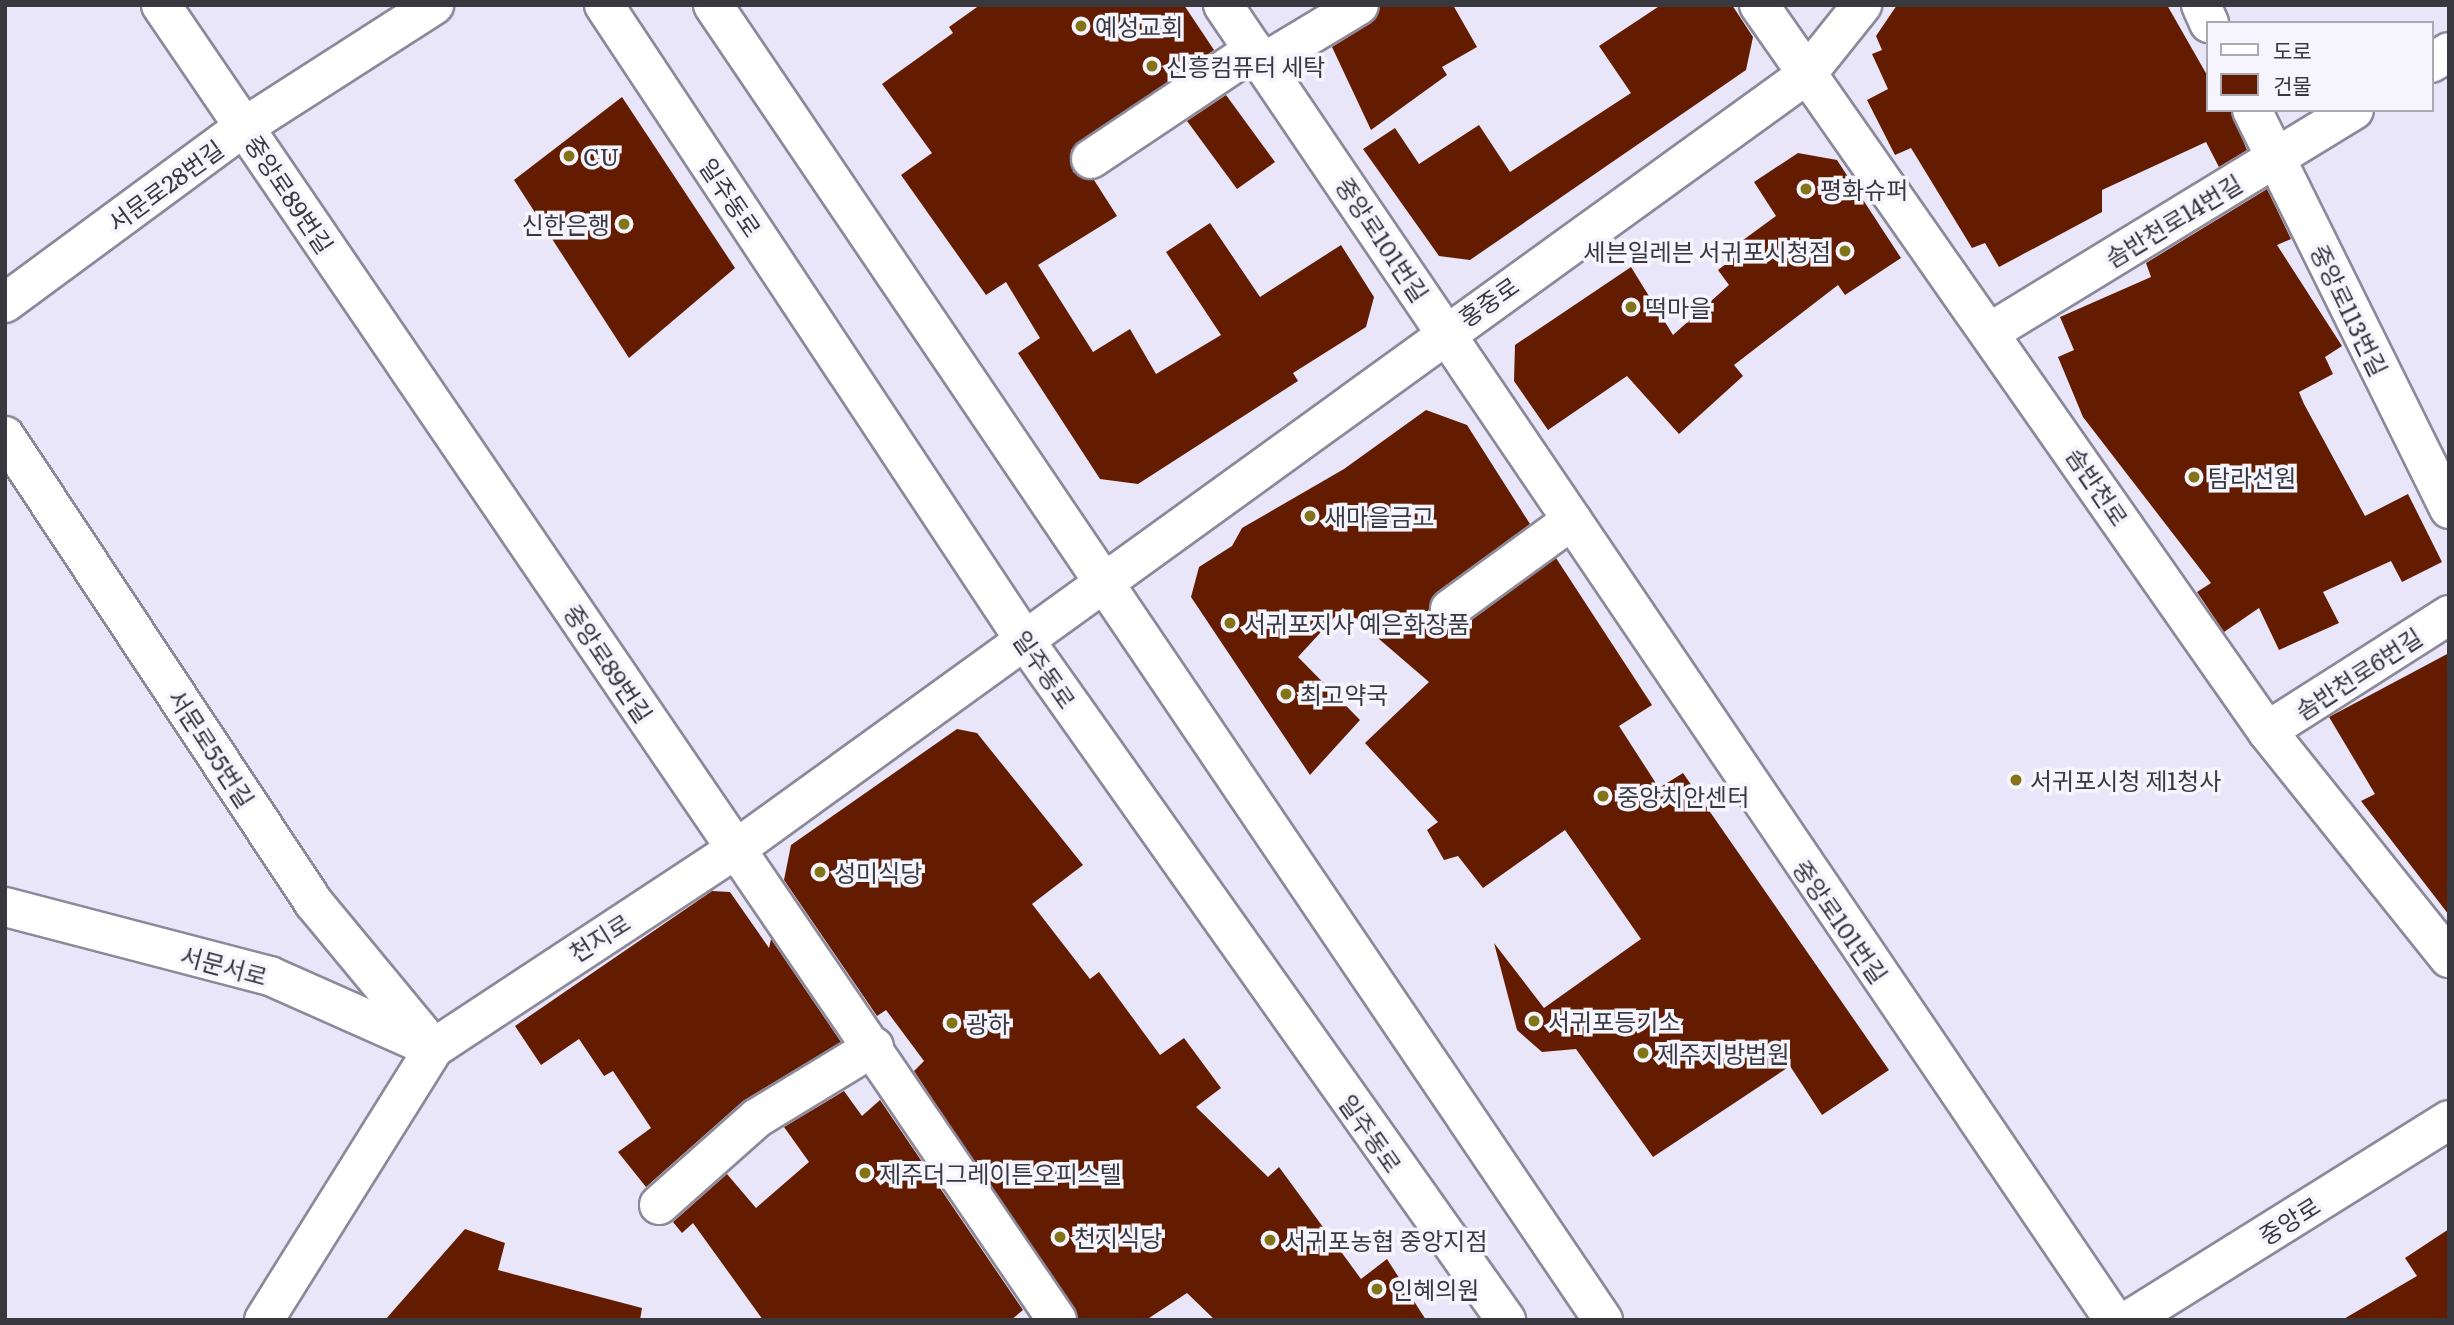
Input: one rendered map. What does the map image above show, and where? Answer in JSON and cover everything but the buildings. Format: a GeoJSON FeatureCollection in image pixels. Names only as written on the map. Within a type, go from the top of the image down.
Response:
{"type":"FeatureCollection","features":[{"type":"Feature","properties":{"kind":"street","name":"중앙로89번길"},"geometry":{"type":"LineString","coordinates":[[161,5],[736,849],[874,1046],[1057,1320]]}},
{"type":"Feature","properties":{"kind":"street","name":"서문로28번길"},"geometry":{"type":"LineString","coordinates":[[5,303],[244,127],[434,5]]}},
{"type":"Feature","properties":{"kind":"street","name":"일주동로"},"geometry":{"type":"LineString","coordinates":[[604,5],[1026,642],[1506,1320]]}},
{"type":"Feature","properties":{"kind":"street"},"geometry":{"type":"LineString","coordinates":[[713,5],[1100,584],[1603,1320]]}},
{"type":"Feature","properties":{"kind":"street","name":"중앙로101번길"},"geometry":{"type":"LineString","coordinates":[[1223,5],[2114,1320]]}},
{"type":"Feature","properties":{"kind":"street"},"geometry":{"type":"LineString","coordinates":[[1091,159],[1258,57],[1359,5]]}},
{"type":"Feature","properties":{"kind":"street","name":"솜반천로"},"geometry":{"type":"LineString","coordinates":[[1759,5],[1806,75],[1992,331],[2267,731],[2449,958]]}},
{"type":"Feature","properties":{"kind":"street","name":"홍중로"},"geometry":{"type":"LineString","coordinates":[[1026,642],[1100,584],[1446,331],[1806,75],[1863,5]]}},
{"type":"Feature","properties":{"kind":"street"},"geometry":{"type":"LineString","coordinates":[[2201,5],[2208,21]]}},
{"type":"Feature","properties":{"kind":"street"},"geometry":{"type":"LineString","coordinates":[[2433,62],[2449,52]]}},
{"type":"Feature","properties":{"kind":"street","name":"중앙로113번길"},"geometry":{"type":"LineString","coordinates":[[2253,112],[2449,509]]}},
{"type":"Feature","properties":{"kind":"street","name":"솜반천로14번길"},"geometry":{"type":"LineString","coordinates":[[1992,331],[2351,112]]}},
{"type":"Feature","properties":{"kind":"street","name":"서문로55번길"},"geometry":{"type":"LineString","coordinates":[[5,436],[314,903],[434,1048]]}},
{"type":"Feature","properties":{"kind":"street"},"geometry":{"type":"LineString","coordinates":[[1450,609],[1572,520]]}},
{"type":"Feature","properties":{"kind":"street","name":"솜반천로6번길"},"geometry":{"type":"LineString","coordinates":[[2267,731],[2449,615]]}},
{"type":"Feature","properties":{"kind":"street","name":"천지로"},"geometry":{"type":"LineString","coordinates":[[264,1320],[434,1048],[736,849],[1026,642]]}},
{"type":"Feature","properties":{"kind":"street","name":"서문서로"},"geometry":{"type":"LineString","coordinates":[[5,907],[270,976],[434,1048]]}},
{"type":"Feature","properties":{"kind":"street"},"geometry":{"type":"LineString","coordinates":[[659,1205],[757,1118],[874,1046]]}},
{"type":"Feature","properties":{"kind":"street","name":"중앙로"},"geometry":{"type":"LineString","coordinates":[[2129,1320],[2449,1120]]}},
{"type":"Feature","properties":{"kind":"place","name":"예성교회"},"geometry":{"type":"Point","coordinates":[1081,26]}},
{"type":"Feature","properties":{"kind":"place","name":"신흥컴퓨터 세탁"},"geometry":{"type":"Point","coordinates":[1152,66]}},
{"type":"Feature","properties":{"kind":"place","name":"CU"},"geometry":{"type":"Point","coordinates":[569,156]}},
{"type":"Feature","properties":{"kind":"place","name":"평화슈퍼"},"geometry":{"type":"Point","coordinates":[1806,189]}},
{"type":"Feature","properties":{"kind":"place","name":"신한은행"},"geometry":{"type":"Point","coordinates":[624,224]}},
{"type":"Feature","properties":{"kind":"place","name":"세븐일레븐 서귀포시청점"},"geometry":{"type":"Point","coordinates":[1845,251]}},
{"type":"Feature","properties":{"kind":"place","name":"떡마을"},"geometry":{"type":"Point","coordinates":[1631,307]}},
{"type":"Feature","properties":{"kind":"place","name":"탐라선원"},"geometry":{"type":"Point","coordinates":[2194,477]}},
{"type":"Feature","properties":{"kind":"place","name":"새마을금고"},"geometry":{"type":"Point","coordinates":[1310,516]}},
{"type":"Feature","properties":{"kind":"place","name":"서귀포지사 예은화장품"},"geometry":{"type":"Point","coordinates":[1230,623]}},
{"type":"Feature","properties":{"kind":"place","name":"최고약국"},"geometry":{"type":"Point","coordinates":[1286,694]}},
{"type":"Feature","properties":{"kind":"place","name":"서귀포시청 제1청사"},"geometry":{"type":"Point","coordinates":[2016,780]}},
{"type":"Feature","properties":{"kind":"place","name":"중앙치안센터"},"geometry":{"type":"Point","coordinates":[1603,796]}},
{"type":"Feature","properties":{"kind":"place","name":"성미식당"},"geometry":{"type":"Point","coordinates":[820,872]}},
{"type":"Feature","properties":{"kind":"place","name":"서귀포등기소"},"geometry":{"type":"Point","coordinates":[1534,1021]}},
{"type":"Feature","properties":{"kind":"place","name":"광하"},"geometry":{"type":"Point","coordinates":[952,1023]}},
{"type":"Feature","properties":{"kind":"place","name":"제주지방법원"},"geometry":{"type":"Point","coordinates":[1643,1053]}},
{"type":"Feature","properties":{"kind":"place","name":"제주더그레이튼오피스텔"},"geometry":{"type":"Point","coordinates":[865,1173]}},
{"type":"Feature","properties":{"kind":"place","name":"천지식당"},"geometry":{"type":"Point","coordinates":[1060,1237]}},
{"type":"Feature","properties":{"kind":"place","name":"서귀포농협 중앙지점"},"geometry":{"type":"Point","coordinates":[1270,1240]}},
{"type":"Feature","properties":{"kind":"place","name":"인혜의원"},"geometry":{"type":"Point","coordinates":[1377,1289]}}]}
